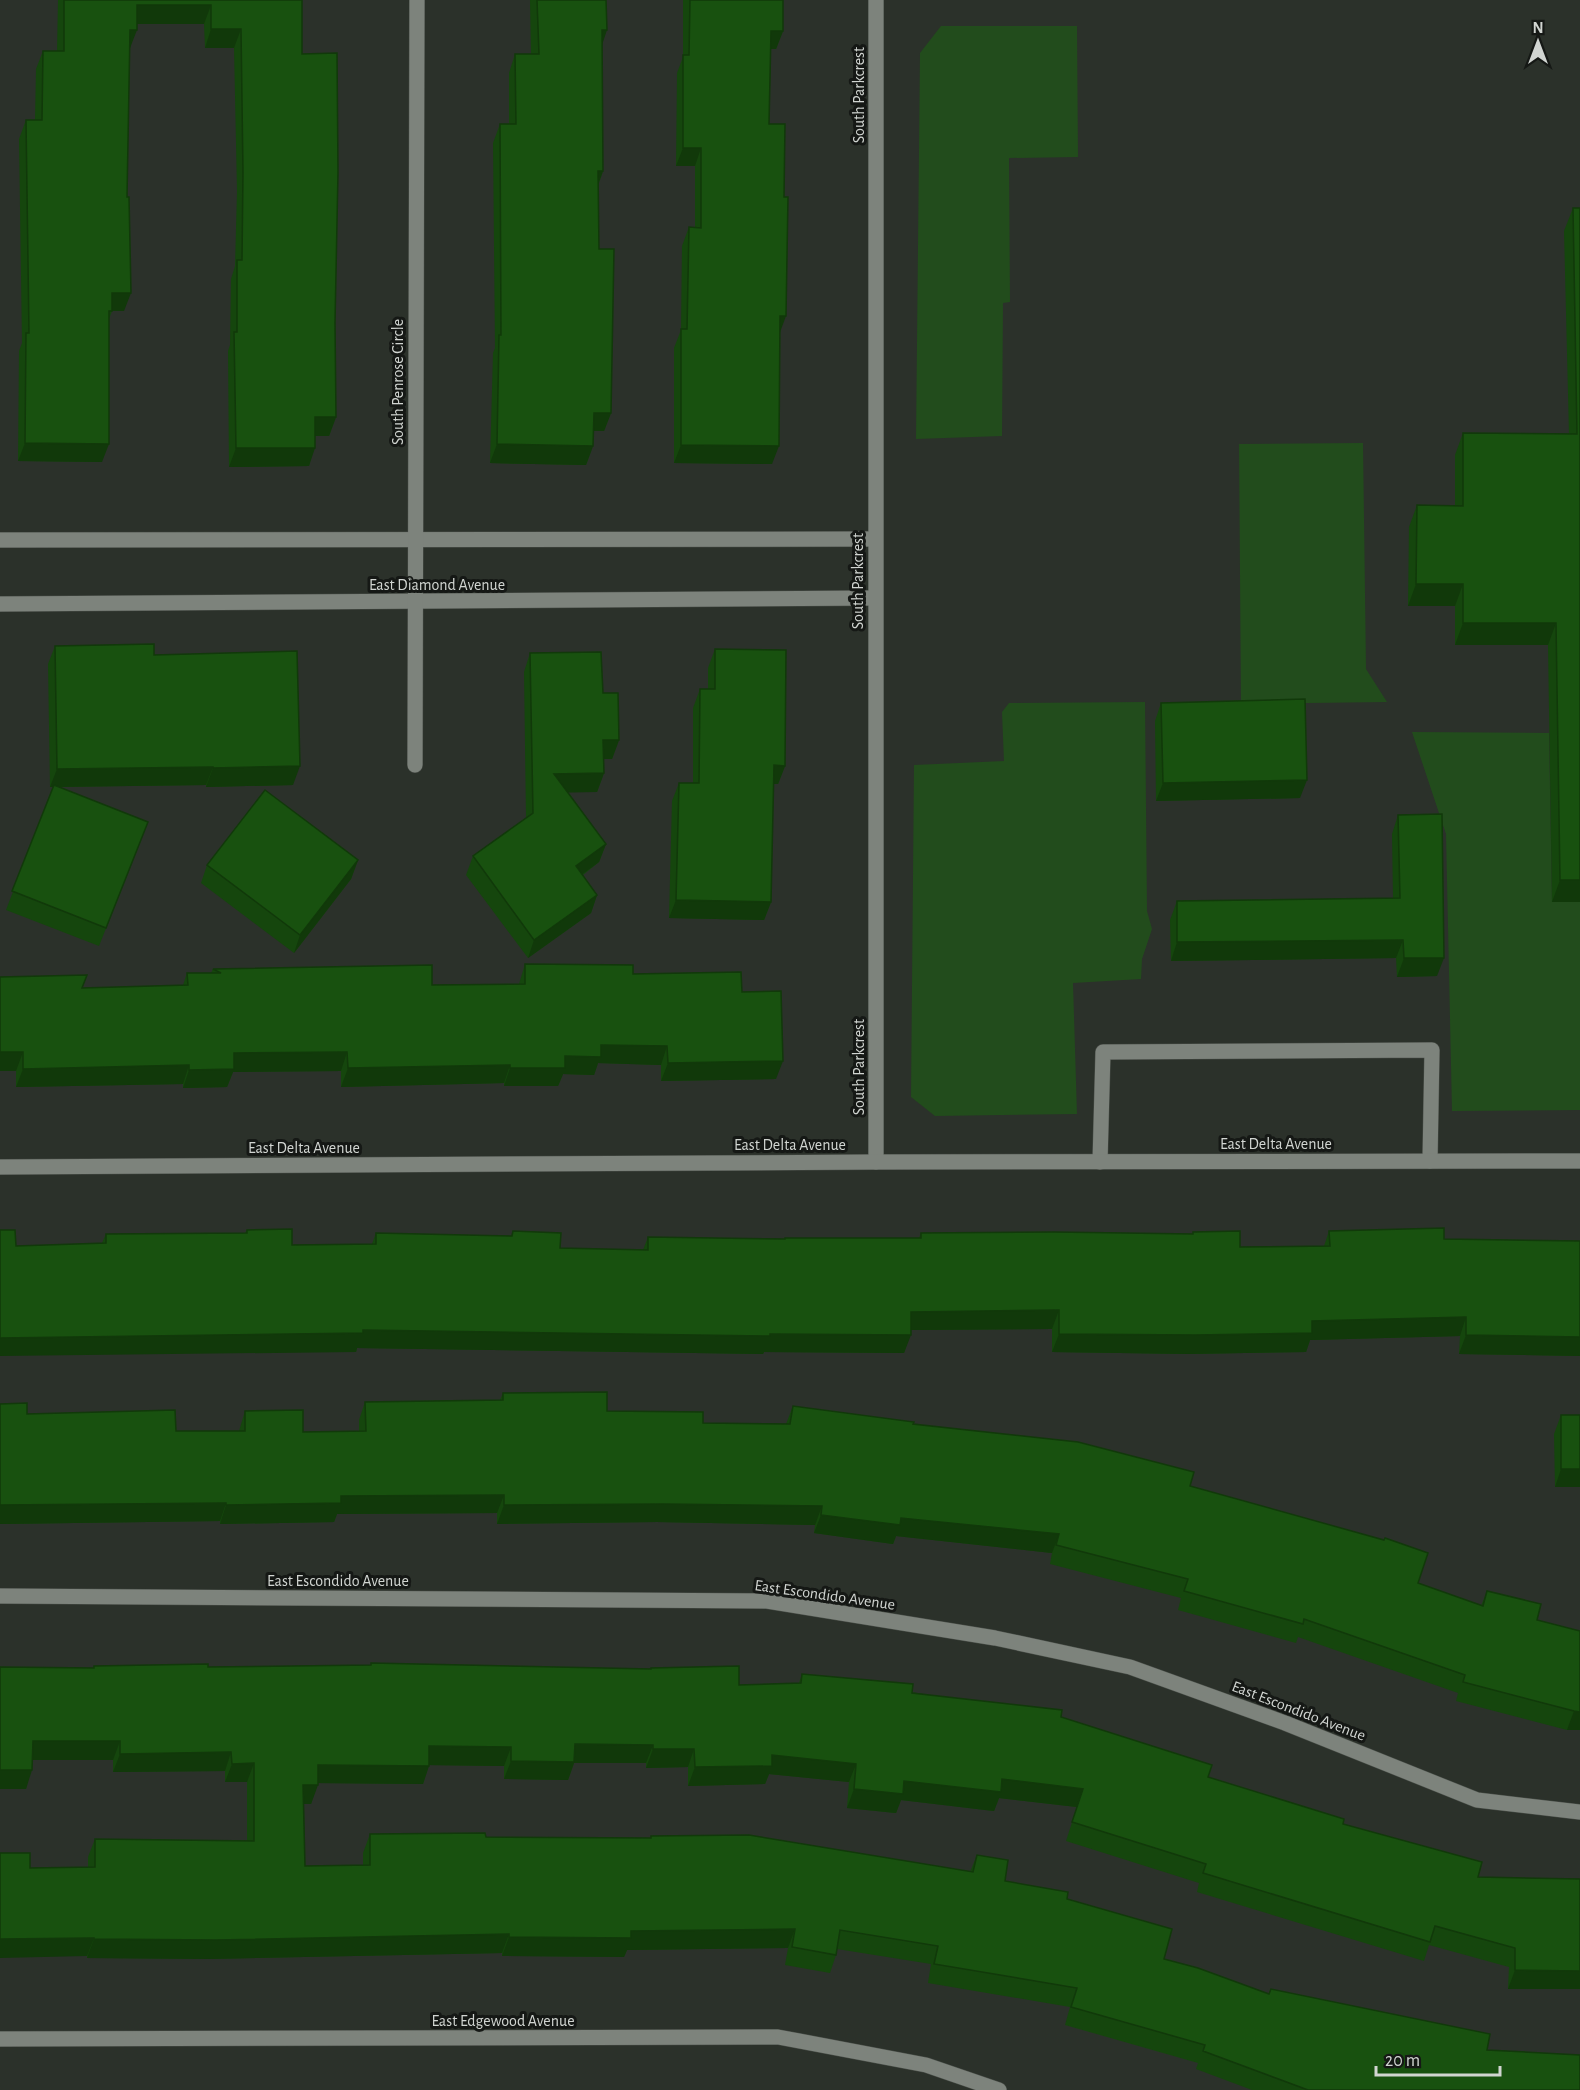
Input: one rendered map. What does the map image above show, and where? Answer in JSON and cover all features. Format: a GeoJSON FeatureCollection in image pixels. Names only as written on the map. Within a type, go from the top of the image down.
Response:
{"type":"FeatureCollection","features":[{"type":"Feature","properties":{"kind":"street","name":"South Penrose Circle"},"geometry":{"type":"LineString","coordinates":[[415,765],[417,0]]}},
{"type":"Feature","properties":{"kind":"street","name":"South Parkcrest"},"geometry":{"type":"LineString","coordinates":[[876,0],[876,1162]]}},
{"type":"Feature","properties":{"kind":"street"},"geometry":{"type":"LineString","coordinates":[[0,540],[875,539]]}},
{"type":"Feature","properties":{"kind":"street","name":"East Diamond Avenue"},"geometry":{"type":"LineString","coordinates":[[0,604],[875,598]]}},
{"type":"Feature","properties":{"kind":"street"},"geometry":{"type":"LineString","coordinates":[[1100,1162],[1103,1052],[1432,1050],[1430,1161]]}},
{"type":"Feature","properties":{"kind":"street","name":"East Delta Avenue"},"geometry":{"type":"LineString","coordinates":[[0,1167],[1580,1161]]}},
{"type":"Feature","properties":{"kind":"street","name":"East Escondido Avenue"},"geometry":{"type":"LineString","coordinates":[[0,1596],[767,1601],[995,1638],[1130,1667],[1285,1723],[1477,1800],[1580,1812]]}},
{"type":"Feature","properties":{"kind":"street","name":"East Edgewood Avenue"},"geometry":{"type":"LineString","coordinates":[[0,2039],[778,2037],[926,2065],[999,2090]]}},
{"type":"Feature","properties":{"kind":"green space"},"geometry":{"type":"Polygon","coordinates":[[[941,26],[1077,26],[1078,157],[1009,158],[1010,302],[1003,303],[1002,436],[916,439],[920,53],[941,26]]]}},
{"type":"Feature","properties":{"kind":"green space"},"geometry":{"type":"Polygon","coordinates":[[[1363,443],[1366,669],[1387,702],[1241,704],[1239,444],[1363,443]]]}},
{"type":"Feature","properties":{"kind":"green space"},"geometry":{"type":"Polygon","coordinates":[[[1145,702],[1147,911],[1152,929],[1142,959],[1141,979],[1073,983],[1077,1114],[935,1116],[911,1097],[914,765],[1004,761],[1002,712],[1009,703],[1145,702]]]}},
{"type":"Feature","properties":{"kind":"green space"},"geometry":{"type":"Polygon","coordinates":[[[1412,732],[1549,733],[1552,902],[1580,902],[1580,1110],[1452,1111],[1446,834],[1412,732]]]}},
{"type":"Feature","properties":{"kind":"building"},"geometry":{"type":"Polygon","coordinates":[[[64,0],[302,0],[302,54],[337,53],[336,417],[315,417],[315,448],[236,448],[234,332],[237,332],[237,260],[242,260],[241,29],[211,29],[211,5],[137,5],[137,30],[130,30],[127,197],[129,197],[131,293],[112,293],[112,311],[109,311],[109,444],[25,443],[26,333],[29,333],[26,120],[42,120],[43,51],[64,51],[64,0]]]}},
{"type":"Feature","properties":{"kind":"building"},"geometry":{"type":"Polygon","coordinates":[[[537,0],[606,0],[607,30],[602,30],[603,171],[598,171],[599,249],[614,249],[611,413],[594,413],[593,446],[497,444],[499,335],[501,335],[500,124],[516,124],[515,54],[539,54],[537,0]]]}},
{"type":"Feature","properties":{"kind":"building"},"geometry":{"type":"Polygon","coordinates":[[[690,0],[783,0],[783,31],[771,31],[769,124],[785,124],[784,197],[788,197],[786,316],[780,316],[779,446],[681,445],[681,329],[687,329],[689,227],[701,228],[701,148],[683,148],[683,55],[689,55],[690,0]]]}},
{"type":"Feature","properties":{"kind":"building"},"geometry":{"type":"Polygon","coordinates":[[[1573,208],[1580,208],[1580,880],[1560,880],[1556,623],[1463,623],[1463,584],[1416,584],[1417,505],[1463,506],[1463,433],[1577,434],[1573,208]]]}},
{"type":"Feature","properties":{"kind":"building"},"geometry":{"type":"Polygon","coordinates":[[[154,644],[154,655],[297,651],[300,766],[57,769],[55,646],[154,644]]]}},
{"type":"Feature","properties":{"kind":"building"},"geometry":{"type":"Polygon","coordinates":[[[715,649],[786,650],[785,766],[774,765],[771,902],[676,900],[679,783],[699,783],[700,689],[715,689],[715,649]]]}},
{"type":"Feature","properties":{"kind":"building"},"geometry":{"type":"Polygon","coordinates":[[[601,652],[603,693],[618,693],[619,740],[603,740],[604,773],[554,774],[606,844],[576,866],[597,895],[534,940],[473,856],[533,813],[530,653],[601,652]]]}},
{"type":"Feature","properties":{"kind":"building"},"geometry":{"type":"Polygon","coordinates":[[[1305,699],[1307,780],[1163,783],[1161,703],[1305,699]]]}},
{"type":"Feature","properties":{"kind":"building"},"geometry":{"type":"Polygon","coordinates":[[[54,785],[148,822],[106,928],[12,891],[54,785]]]}},
{"type":"Feature","properties":{"kind":"building"},"geometry":{"type":"Polygon","coordinates":[[[265,790],[358,860],[300,935],[207,865],[265,790]]]}},
{"type":"Feature","properties":{"kind":"building"},"geometry":{"type":"Polygon","coordinates":[[[1442,814],[1444,958],[1404,958],[1403,940],[1177,942],[1177,901],[1400,898],[1398,815],[1442,814]]]}},
{"type":"Feature","properties":{"kind":"building"},"geometry":{"type":"Polygon","coordinates":[[[525,964],[633,965],[633,974],[741,972],[742,992],[781,991],[783,1061],[668,1063],[667,1046],[601,1045],[601,1057],[565,1056],[565,1068],[510,1068],[510,1065],[348,1068],[347,1052],[234,1053],[234,1069],[189,1070],[189,1065],[23,1069],[23,1052],[0,1052],[0,977],[87,975],[82,988],[188,985],[187,973],[221,973],[213,969],[432,965],[432,985],[525,984],[525,964]]]}},
{"type":"Feature","properties":{"kind":"building"},"geometry":{"type":"Polygon","coordinates":[[[1444,1228],[1444,1239],[1580,1241],[1580,1337],[1466,1335],[1466,1317],[1312,1321],[1312,1333],[1059,1334],[1059,1310],[911,1312],[911,1335],[770,1334],[770,1336],[363,1330],[363,1333],[0,1338],[0,1230],[15,1230],[16,1246],[106,1243],[106,1234],[247,1233],[247,1230],[292,1229],[292,1245],[376,1244],[376,1233],[512,1236],[513,1231],[561,1233],[560,1248],[648,1250],[648,1237],[921,1238],[921,1233],[1054,1232],[1193,1234],[1193,1232],[1240,1231],[1240,1247],[1330,1246],[1329,1231],[1444,1228]]]}},
{"type":"Feature","properties":{"kind":"building"},"geometry":{"type":"Polygon","coordinates":[[[607,1392],[607,1411],[703,1412],[703,1423],[790,1424],[793,1406],[914,1422],[913,1424],[1078,1442],[1194,1472],[1190,1486],[1384,1540],[1385,1538],[1428,1553],[1418,1583],[1483,1606],[1487,1591],[1541,1604],[1537,1620],[1580,1631],[1580,1712],[1463,1682],[1465,1675],[1304,1619],[1303,1624],[1184,1591],[1188,1579],[1056,1545],[1059,1534],[901,1518],[900,1525],[821,1515],[822,1506],[504,1505],[504,1495],[341,1496],[341,1503],[0,1505],[0,1404],[27,1403],[27,1414],[175,1410],[176,1431],[245,1431],[245,1411],[303,1410],[303,1432],[366,1431],[365,1402],[503,1400],[503,1393],[607,1392]]]}},
{"type":"Feature","properties":{"kind":"building"},"geometry":{"type":"Polygon","coordinates":[[[1561,1415],[1580,1415],[1580,1469],[1561,1469],[1561,1415]]]}},
{"type":"Feature","properties":{"kind":"building"},"geometry":{"type":"Polygon","coordinates":[[[371,1663],[651,1669],[739,1666],[739,1685],[801,1683],[802,1674],[913,1684],[912,1693],[1062,1710],[1061,1717],[1212,1765],[1208,1777],[1344,1819],[1343,1824],[1482,1862],[1478,1877],[1580,1879],[1580,1971],[1515,1970],[1515,1948],[1435,1926],[1430,1942],[1203,1873],[1206,1864],[1072,1822],[1083,1789],[1002,1779],[1001,1792],[904,1781],[903,1794],[854,1789],[856,1764],[772,1755],[772,1766],[695,1767],[694,1749],[653,1749],[653,1745],[575,1744],[574,1762],[511,1761],[511,1747],[429,1746],[429,1766],[318,1765],[318,1785],[303,1785],[305,1866],[370,1865],[370,1834],[485,1833],[486,1837],[651,1838],[651,1836],[749,1835],[973,1872],[977,1855],[1008,1860],[1005,1881],[1068,1892],[1067,1899],[1172,1929],[1164,1959],[1198,1968],[1269,1994],[1271,1989],[1490,2034],[1487,2050],[1580,2055],[1580,2090],[1308,2090],[1203,2051],[1205,2045],[1071,2007],[1077,1988],[934,1964],[938,1946],[840,1930],[836,1955],[792,1947],[795,1929],[631,1931],[631,1938],[509,1937],[509,1934],[216,1940],[0,1939],[0,1853],[30,1853],[30,1868],[95,1867],[95,1839],[254,1841],[254,1763],[232,1764],[231,1752],[120,1754],[120,1741],[33,1741],[32,1770],[0,1770],[0,1667],[94,1668],[94,1666],[208,1664],[208,1667],[371,1665],[371,1663]]]}}]}
